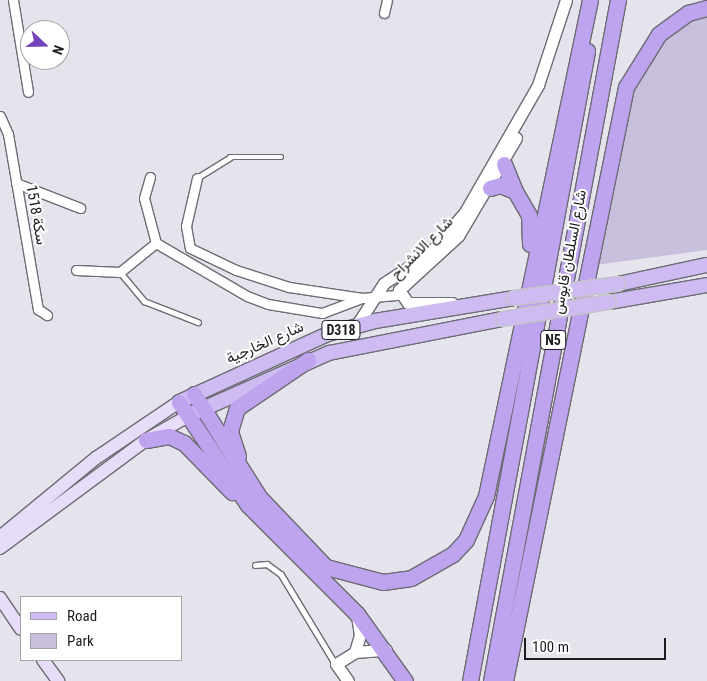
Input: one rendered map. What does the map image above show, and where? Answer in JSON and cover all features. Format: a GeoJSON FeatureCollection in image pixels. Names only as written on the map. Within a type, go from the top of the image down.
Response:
{"type":"FeatureCollection","features":[{"type":"Feature","properties":{"kind":"highway"},"geometry":{"type":"LineString","coordinates":[[146,440],[169,436],[184,443],[254,501],[310,554],[342,575],[383,582],[438,566],[466,540],[483,504],[590,0]]}},
{"type":"Feature","properties":{"kind":"highway","name":"شارع السلطان قابوس"},"geometry":{"type":"LineString","coordinates":[[470,681],[596,0]]}},
{"type":"Feature","properties":{"kind":"highway","name":"شارع السلطان قابوس"},"geometry":{"type":"LineString","coordinates":[[490,681],[618,0]]}},
{"type":"Feature","properties":{"kind":"highway"},"geometry":{"type":"LineString","coordinates":[[505,681],[626,87],[659,34],[688,13],[707,8]]}},
{"type":"Feature","properties":{"kind":"highway"},"geometry":{"type":"LineString","coordinates":[[504,164],[515,190],[529,215],[532,235],[521,320]]}},
{"type":"Feature","properties":{"kind":"highway"},"geometry":{"type":"LineString","coordinates":[[490,188],[500,185],[515,190]]}},
{"type":"Feature","properties":{"kind":"highway"},"geometry":{"type":"LineString","coordinates":[[254,501],[233,443],[233,416],[247,399],[308,360]]}},
{"type":"Feature","properties":{"kind":"highway"},"geometry":{"type":"LineString","coordinates":[[194,394],[254,501]]}},
{"type":"Feature","properties":{"kind":"highway"},"geometry":{"type":"LineString","coordinates":[[179,402],[254,501],[357,614],[386,650],[405,681]]}},
{"type":"Feature","properties":{"kind":"main road","name":"شارع الخارجية"},"geometry":{"type":"LineString","coordinates":[[1,542],[96,458],[179,402],[282,352],[356,326],[492,301],[618,284],[707,265]]}},
{"type":"Feature","properties":{"kind":"main road","name":"شارع الخارجية"},"geometry":{"type":"LineString","coordinates":[[1,542],[146,440],[188,416],[308,360],[362,344],[707,285]]}},
{"type":"Feature","properties":{"kind":"main road"},"geometry":{"type":"LineString","coordinates":[[0,598],[4,611],[20,627]]}},
{"type":"Feature","properties":{"kind":"main road"},"geometry":{"type":"LineString","coordinates":[[44,661],[58,681]]}},
{"type":"Feature","properties":{"kind":"street"},"geometry":{"type":"LineString","coordinates":[[13,0],[28,92]]}},
{"type":"Feature","properties":{"kind":"street"},"geometry":{"type":"LineString","coordinates":[[384,13],[387,0]]}},
{"type":"Feature","properties":{"kind":"street","name":"شارع الانشراح"},"geometry":{"type":"LineString","coordinates":[[492,301],[414,305],[399,295],[402,284],[458,236],[504,164],[551,52],[566,0]]}},
{"type":"Feature","properties":{"kind":"street","name":"شارع الانشراح"},"geometry":{"type":"LineString","coordinates":[[356,326],[367,299],[384,283],[444,239],[525,111]]}},
{"type":"Feature","properties":{"kind":"street","name":"سكة 1518"},"geometry":{"type":"LineString","coordinates":[[0,116],[16,183],[38,309],[47,315]]}},
{"type":"Feature","properties":{"kind":"street"},"geometry":{"type":"LineString","coordinates":[[504,164],[511,133]]}},
{"type":"Feature","properties":{"kind":"street"},"geometry":{"type":"LineString","coordinates":[[150,176],[144,198],[156,243],[268,304],[322,313],[367,299],[399,295]]}},
{"type":"Feature","properties":{"kind":"street"},"geometry":{"type":"LineString","coordinates":[[198,178],[186,226],[190,248],[236,270],[290,287],[367,299]]}},
{"type":"Feature","properties":{"kind":"street"},"geometry":{"type":"LineString","coordinates":[[16,183],[80,208]]}},
{"type":"Feature","properties":{"kind":"street"},"geometry":{"type":"LineString","coordinates":[[76,270],[120,272],[156,243]]}},
{"type":"Feature","properties":{"kind":"street"},"geometry":{"type":"LineString","coordinates":[[354,652],[360,635],[357,614]]}},
{"type":"Feature","properties":{"kind":"street"},"geometry":{"type":"LineString","coordinates":[[348,681],[336,664],[354,652],[386,650]]}},
{"type":"Feature","properties":{"kind":"lane"},"geometry":{"type":"LineString","coordinates":[[198,178],[230,157],[281,157]]}},
{"type":"Feature","properties":{"kind":"lane"},"geometry":{"type":"LineString","coordinates":[[120,272],[144,301],[198,322]]}},
{"type":"Feature","properties":{"kind":"lane"},"geometry":{"type":"LineString","coordinates":[[255,565],[266,564],[281,574],[336,664]]}},
{"type":"Feature","properties":{"kind":"green space"},"geometry":{"type":"Polygon","coordinates":[[[707,15],[707,250],[595,265],[632,89],[664,39],[689,20],[707,15]]]}}]}
